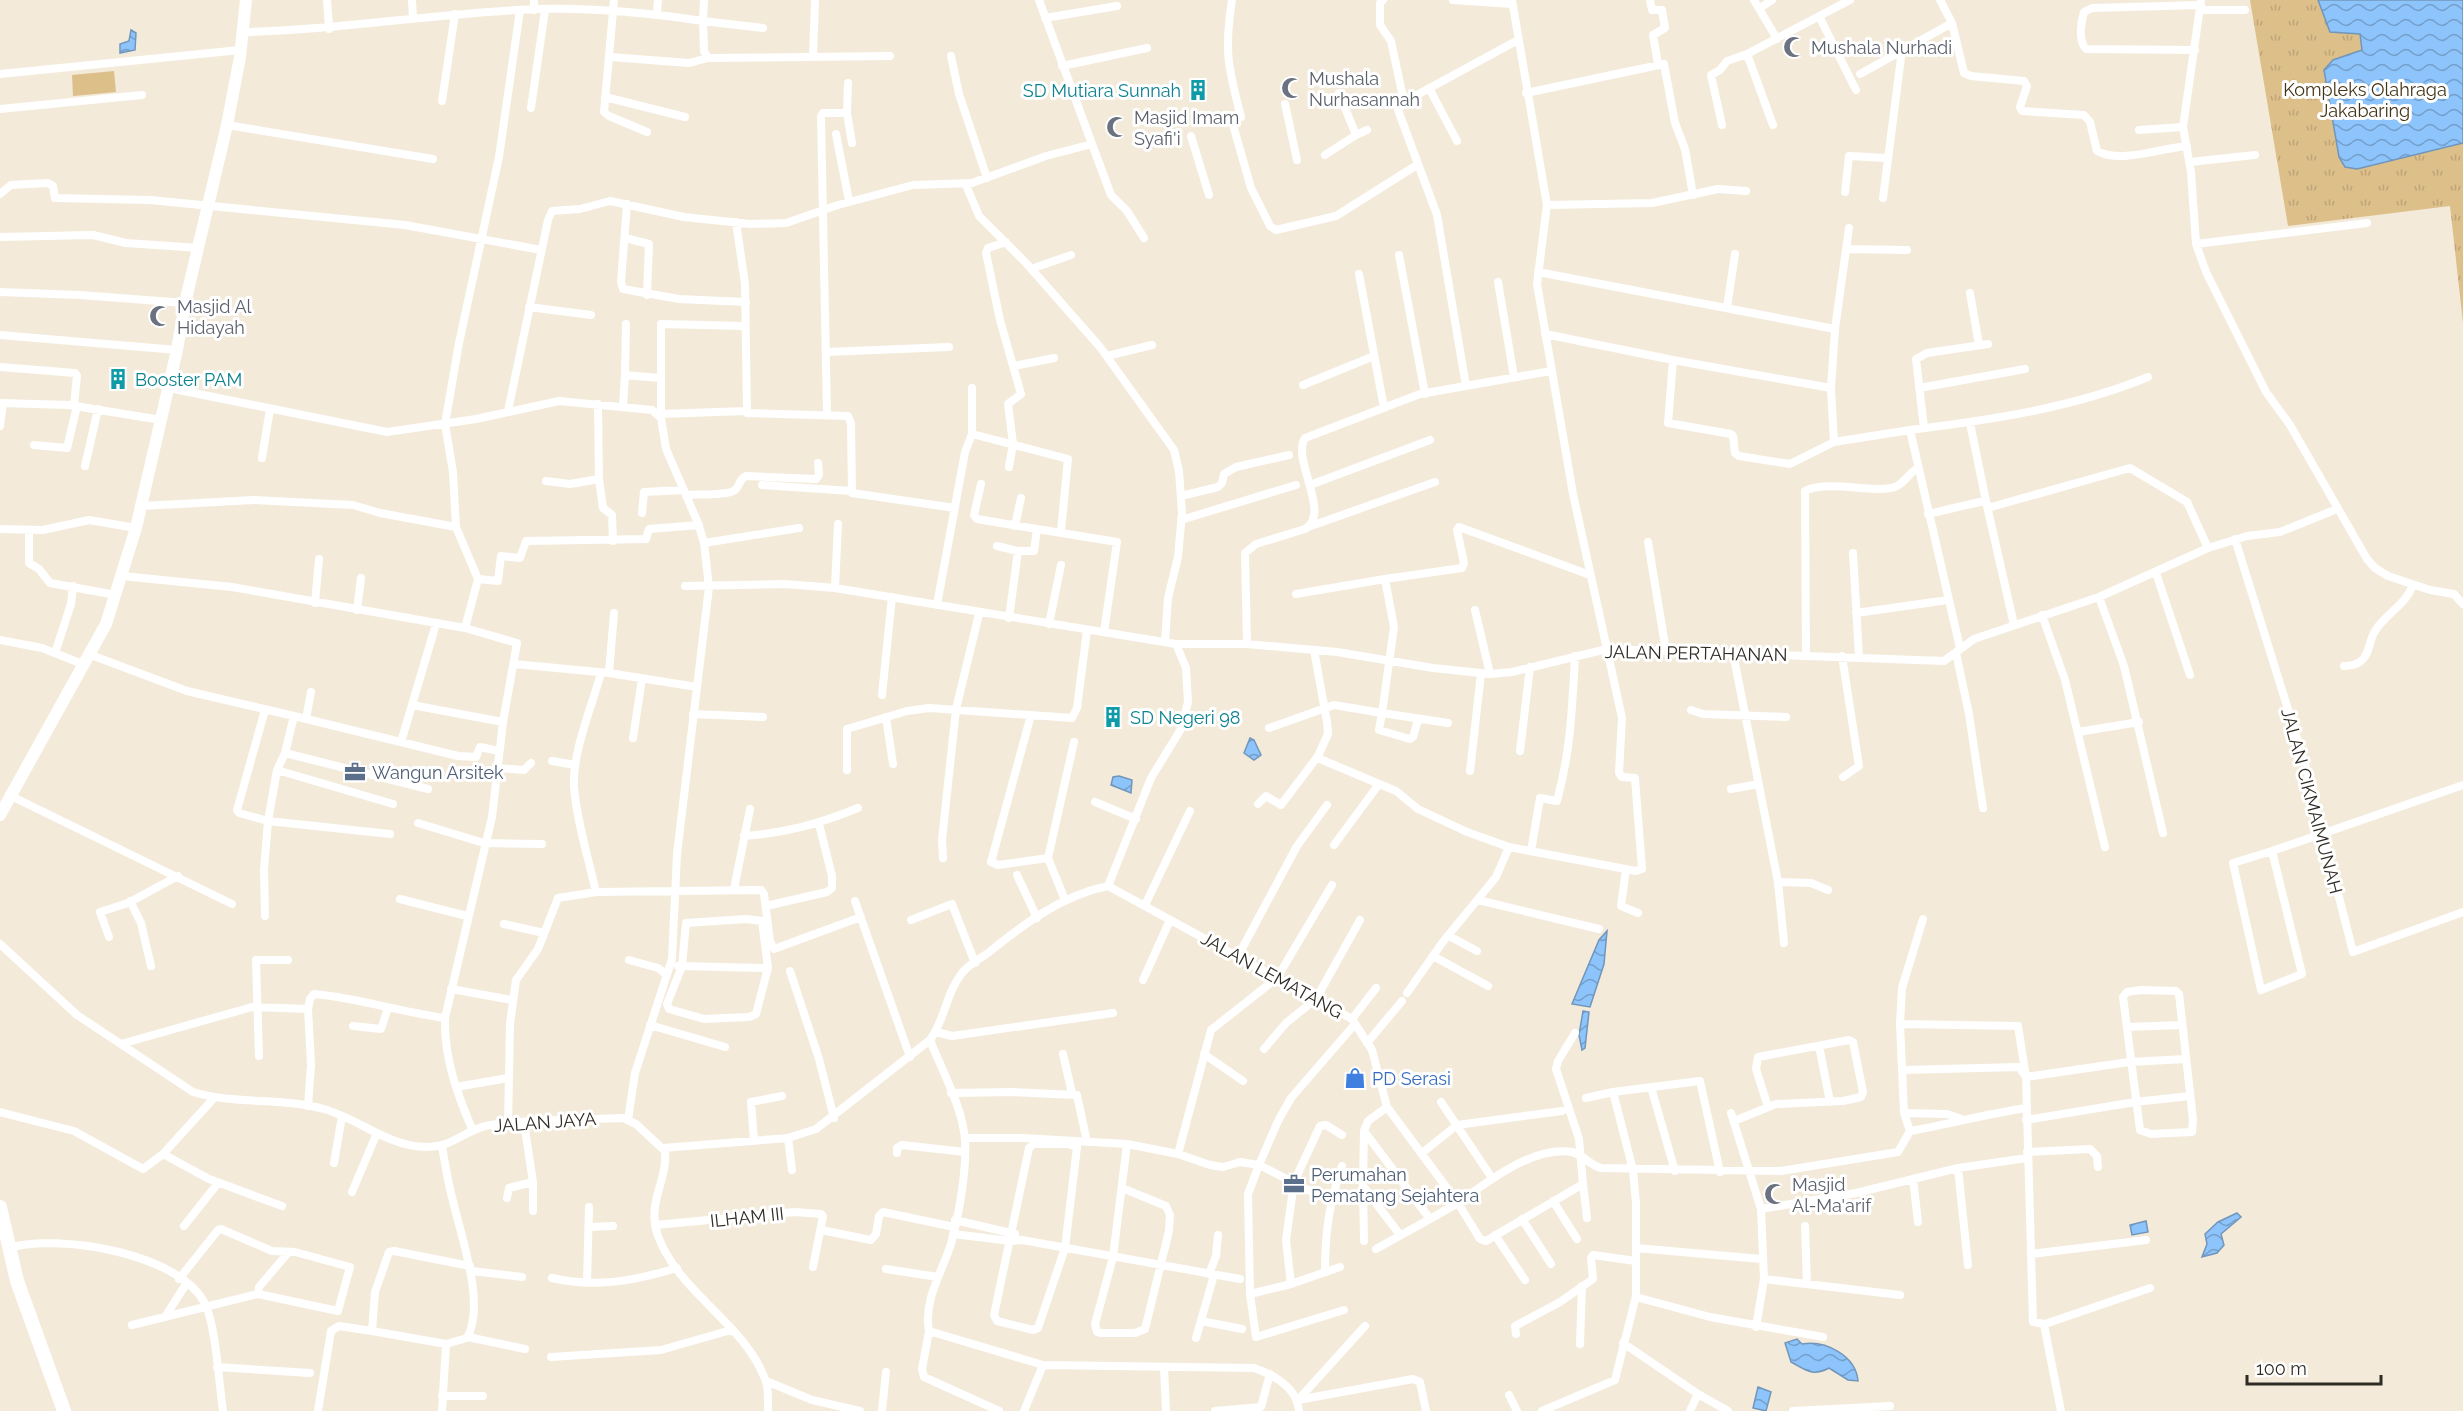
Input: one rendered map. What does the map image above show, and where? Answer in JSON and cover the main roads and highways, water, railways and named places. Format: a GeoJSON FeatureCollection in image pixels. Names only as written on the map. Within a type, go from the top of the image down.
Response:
{"type":"FeatureCollection","features":[{"type":"Feature","properties":{"kind":"highway"},"geometry":{"type":"LineString","coordinates":[[0,1207],[4,1252],[56,1411]]}},
{"type":"Feature","properties":{"kind":"highway"},"geometry":{"type":"LineString","coordinates":[[4,1252],[17,1281],[64,1411]]}},
{"type":"Feature","properties":{"kind":"main road"},"geometry":{"type":"LineString","coordinates":[[0,815],[9,795],[88,660],[106,624],[122,576],[136,528],[169,388],[185,303],[227,125],[243,32],[246,0]]}},
{"type":"Feature","properties":{"kind":"water"},"geometry":{"type":"Polygon","coordinates":[[[2318,0],[2463,0],[2463,143],[2357,169],[2345,167],[2339,157],[2324,70],[2333,60],[2362,50],[2360,34],[2330,32],[2318,0]]]}},
{"type":"Feature","properties":{"kind":"water"},"geometry":{"type":"Polygon","coordinates":[[[131,30],[136,33],[135,50],[120,53],[120,44],[129,41],[131,30]]]}},
{"type":"Feature","properties":{"kind":"water"},"geometry":{"type":"Polygon","coordinates":[[[1250,738],[1254,740],[1261,755],[1254,760],[1244,753],[1250,738]]]}},
{"type":"Feature","properties":{"kind":"water"},"geometry":{"type":"Polygon","coordinates":[[[1119,776],[1132,780],[1131,793],[1111,785],[1113,777],[1119,776]]]}},
{"type":"Feature","properties":{"kind":"water"},"geometry":{"type":"Polygon","coordinates":[[[1607,931],[1604,964],[1590,1007],[1572,1004],[1599,940],[1607,931]]]}},
{"type":"Feature","properties":{"kind":"water"},"geometry":{"type":"Polygon","coordinates":[[[1583,1011],[1589,1012],[1585,1048],[1582,1050],[1579,1035],[1583,1011]]]}},
{"type":"Feature","properties":{"kind":"water"},"geometry":{"type":"Polygon","coordinates":[[[2237,1213],[2241,1217],[2221,1234],[2224,1245],[2217,1253],[2202,1257],[2207,1244],[2205,1234],[2218,1222],[2237,1213]]]}},
{"type":"Feature","properties":{"kind":"water"},"geometry":{"type":"Polygon","coordinates":[[[2146,1221],[2148,1232],[2132,1235],[2130,1225],[2146,1221]]]}},
{"type":"Feature","properties":{"kind":"water"},"geometry":{"type":"Polygon","coordinates":[[[1797,1339],[1802,1344],[1811,1343],[1830,1347],[1846,1357],[1856,1372],[1858,1381],[1848,1380],[1829,1368],[1813,1372],[1791,1362],[1785,1343],[1797,1339]]]}},
{"type":"Feature","properties":{"kind":"water"},"geometry":{"type":"Polygon","coordinates":[[[1758,1387],[1771,1392],[1766,1411],[1753,1408],[1758,1387]]]}},
{"type":"Feature","properties":{"kind":"place","name":"Mushala Nurhadi"},"geometry":{"type":"Point","coordinates":[1794,47]}},
{"type":"Feature","properties":{"kind":"place","name":"Mushala Nurhasannah"},"geometry":{"type":"Point","coordinates":[1292,88]}},
{"type":"Feature","properties":{"kind":"place","name":"SD Mutiara Sunnah"},"geometry":{"type":"Point","coordinates":[1198,90]}},
{"type":"Feature","properties":{"kind":"place","name":"Masjid Imam Syafi'i"},"geometry":{"type":"Point","coordinates":[1117,127]}},
{"type":"Feature","properties":{"kind":"place","name":"Masjid Al Hidayah"},"geometry":{"type":"Point","coordinates":[160,316]}},
{"type":"Feature","properties":{"kind":"place","name":"Booster PAM"},"geometry":{"type":"Point","coordinates":[118,379]}},
{"type":"Feature","properties":{"kind":"place","name":"SD Negeri 98"},"geometry":{"type":"Point","coordinates":[1113,717]}},
{"type":"Feature","properties":{"kind":"place","name":"Wangun Arsitek"},"geometry":{"type":"Point","coordinates":[355,772]}},
{"type":"Feature","properties":{"kind":"place","name":"PD Serasi"},"geometry":{"type":"Point","coordinates":[1355,1078]}},
{"type":"Feature","properties":{"kind":"place","name":"Perumahan Pematang Sejahtera"},"geometry":{"type":"Point","coordinates":[1294,1184]}},
{"type":"Feature","properties":{"kind":"place","name":"Masjid Al-Ma'arif"},"geometry":{"type":"Point","coordinates":[1775,1194]}},
{"type":"Feature","properties":{"kind":"park label","name":"Kompleks Olahraga Jakabaring"},"geometry":{"type":"Point","coordinates":[2365,100]}}]}
